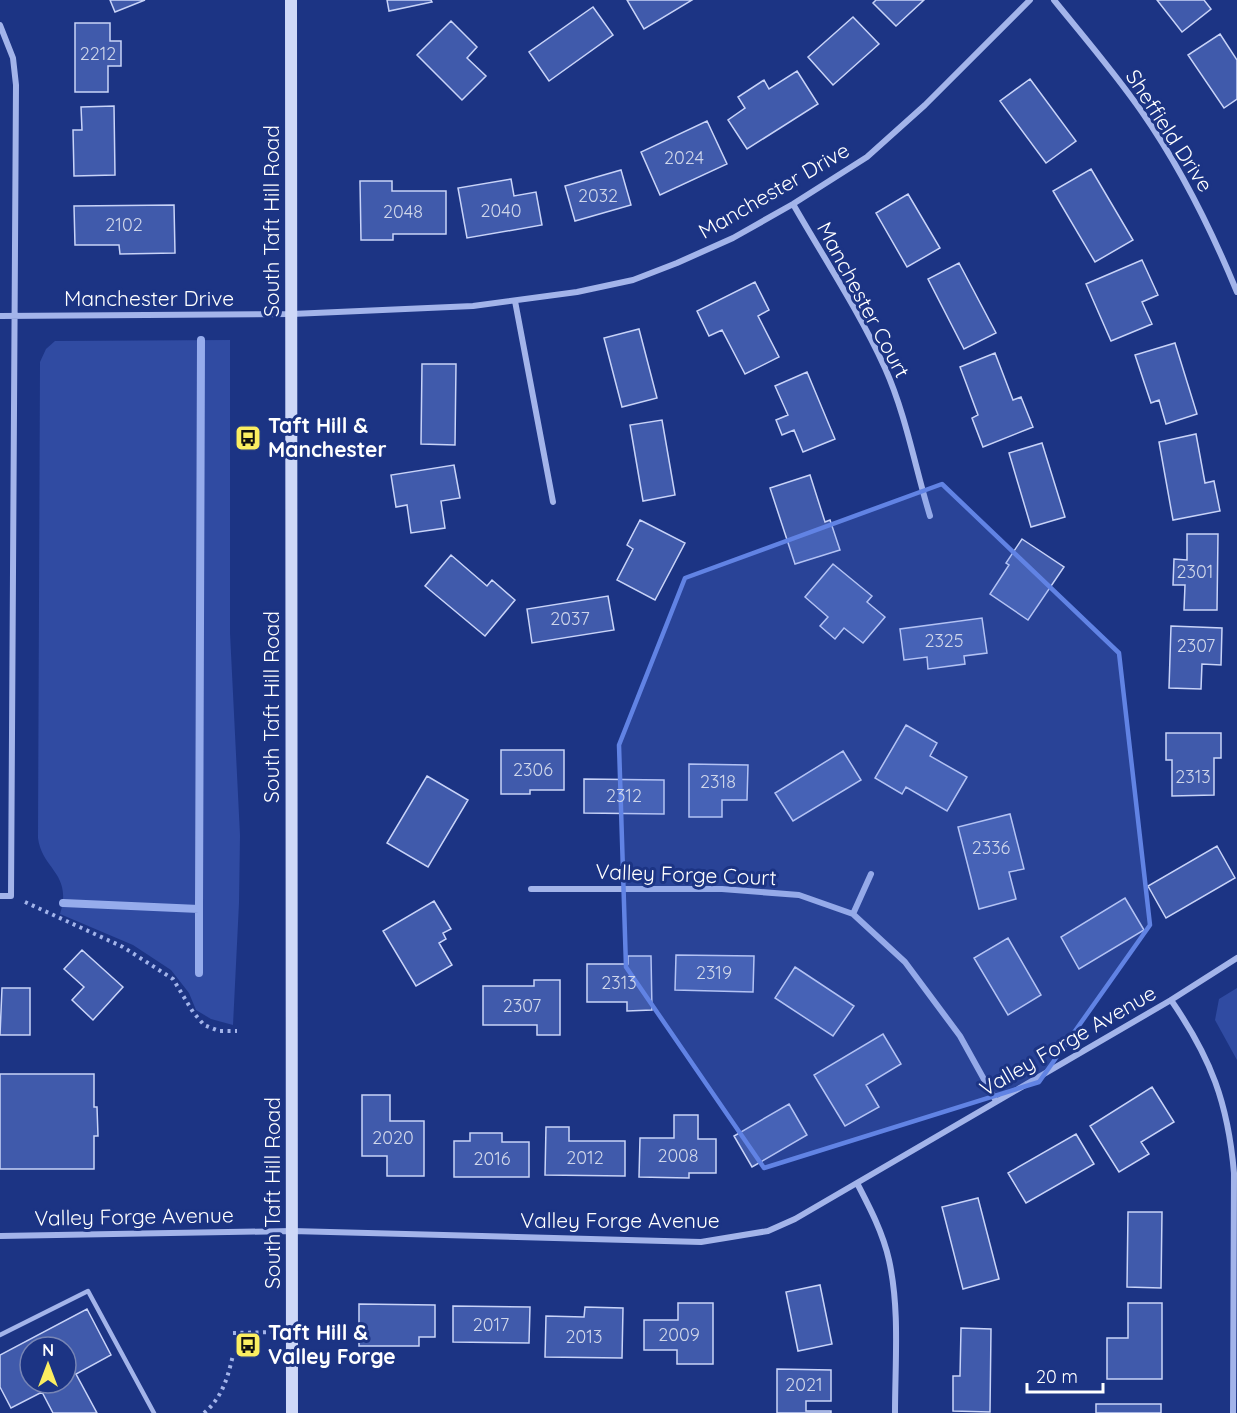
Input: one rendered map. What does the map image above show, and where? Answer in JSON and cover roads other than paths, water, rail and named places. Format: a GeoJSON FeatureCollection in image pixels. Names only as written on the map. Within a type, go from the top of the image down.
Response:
{"type":"FeatureCollection","features":[{"type":"Feature","properties":{"kind":"main road","name":"South Taft Hill Road"},"geometry":{"type":"LineString","coordinates":[[291,0],[292,1413]]}},
{"type":"Feature","properties":{"kind":"street","name":"Manchester Drive"},"geometry":{"type":"LineString","coordinates":[[0,316],[292,314],[473,306],[577,292],[633,280],[733,238],[793,204],[867,157],[925,105],[1030,0]]}},
{"type":"Feature","properties":{"kind":"street","name":"Sheffield Drive"},"geometry":{"type":"LineString","coordinates":[[1054,0],[1136,105],[1171,158],[1217,244],[1237,292]]}},
{"type":"Feature","properties":{"kind":"street"},"geometry":{"type":"LineString","coordinates":[[0,25],[13,58],[16,86],[10,896],[0,896]]}},
{"type":"Feature","properties":{"kind":"street","name":"Manchester Court"},"geometry":{"type":"LineString","coordinates":[[793,204],[860,318],[885,369],[905,421],[930,516]]}},
{"type":"Feature","properties":{"kind":"street"},"geometry":{"type":"LineString","coordinates":[[515,301],[553,502]]}},
{"type":"Feature","properties":{"kind":"street"},"geometry":{"type":"LineString","coordinates":[[853,914],[871,874]]}},
{"type":"Feature","properties":{"kind":"street","name":"Valley Forge Court"},"geometry":{"type":"LineString","coordinates":[[531,889],[722,889],[799,895],[853,914],[905,962],[960,1036],[996,1101]]}},
{"type":"Feature","properties":{"kind":"street","name":"Valley Forge Avenue"},"geometry":{"type":"LineString","coordinates":[[0,1236],[292,1231],[701,1242],[768,1231],[795,1219],[857,1183],[1171,1000],[1237,958]]}},
{"type":"Feature","properties":{"kind":"street"},"geometry":{"type":"LineString","coordinates":[[1171,1000],[1207,1059],[1220,1092],[1231,1137],[1234,1173],[1233,1413]]}},
{"type":"Feature","properties":{"kind":"street"},"geometry":{"type":"LineString","coordinates":[[857,1183],[875,1218],[889,1258],[896,1301],[895,1413]]}},
{"type":"Feature","properties":{"kind":"lane"},"geometry":{"type":"LineString","coordinates":[[0,1335],[88,1291],[154,1413]]}},
{"type":"Feature","properties":{"kind":"waterway"},"geometry":{"type":"LineString","coordinates":[[199,909],[201,340]]}},
{"type":"Feature","properties":{"kind":"waterway"},"geometry":{"type":"LineString","coordinates":[[63,903],[199,909],[199,973]]}},
{"type":"Feature","properties":{"kind":"place","name":"Taft Hill & Manchester"},"geometry":{"type":"Point","coordinates":[248,438]}},
{"type":"Feature","properties":{"kind":"place","name":"Taft Hill & Valley Forge"},"geometry":{"type":"Point","coordinates":[248,1345]}}]}
